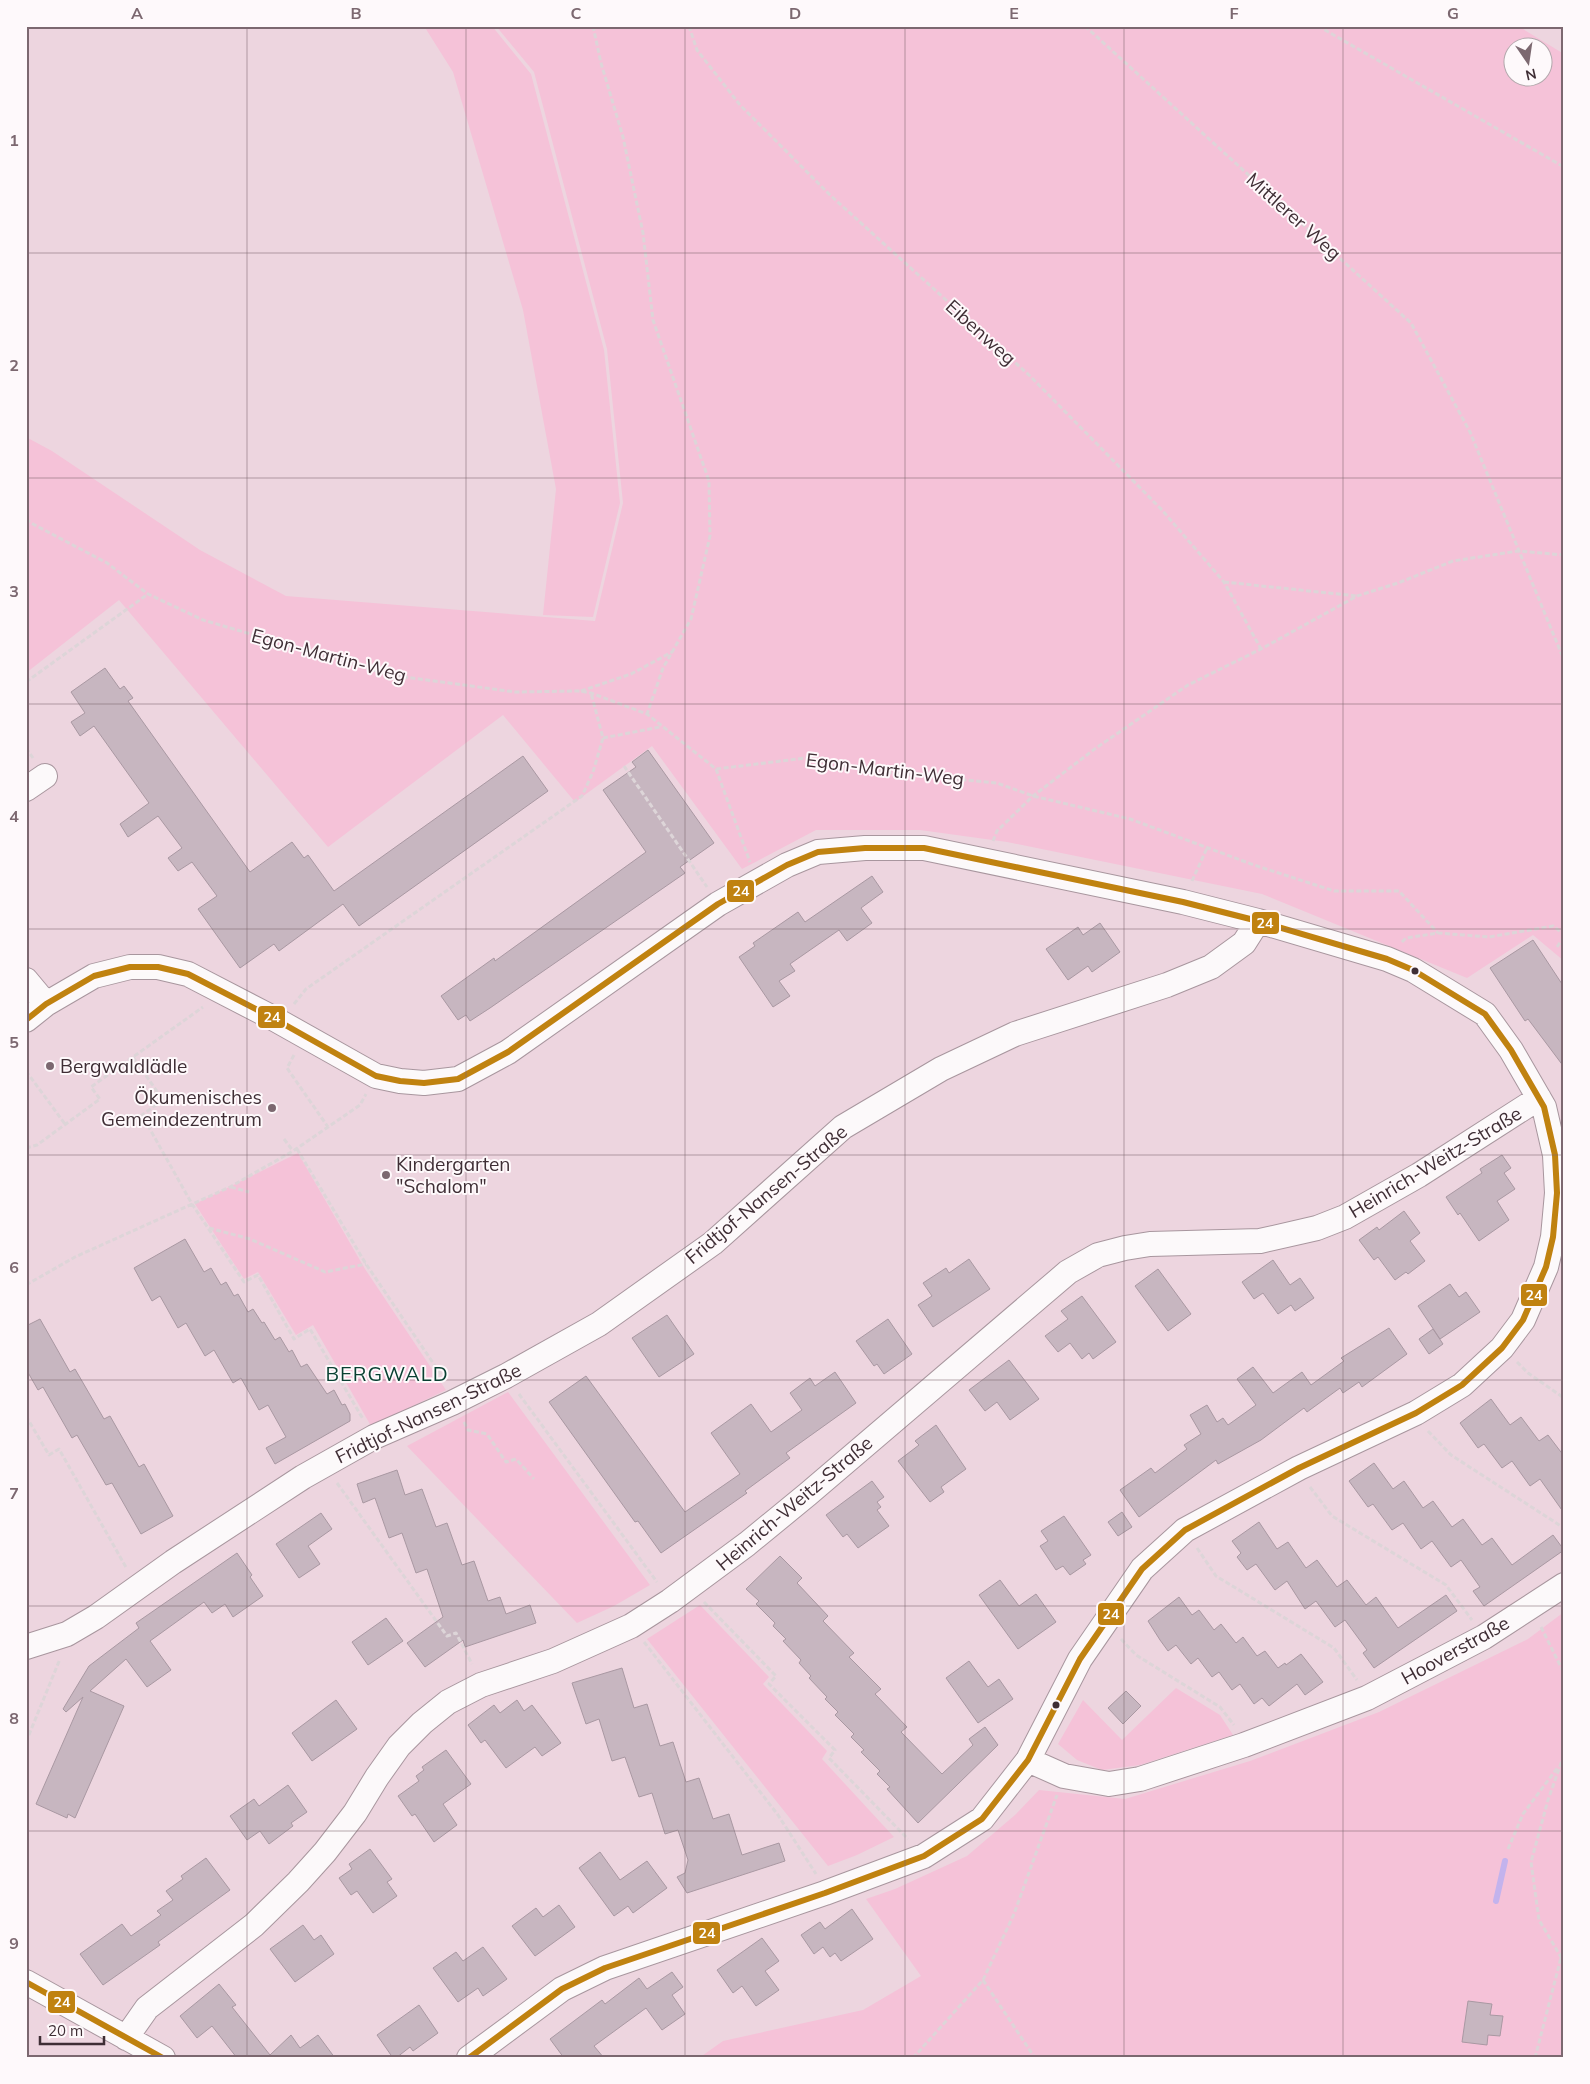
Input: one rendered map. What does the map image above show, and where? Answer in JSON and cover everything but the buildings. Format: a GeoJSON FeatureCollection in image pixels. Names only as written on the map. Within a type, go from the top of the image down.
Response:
{"type":"FeatureCollection","features":[{"type":"Feature","properties":{"kind":"street"},"geometry":{"type":"LineString","coordinates":[[26,1020],[46,1004],[94,976],[130,966],[158,967],[188,974],[376,1076],[424,1083],[458,1079],[478,1070],[508,1052],[718,904],[787,864],[818,852],[866,848],[924,848],[1183,902],[1258,921],[1387,959],[1413,970],[1485,1014],[1510,1050],[1544,1107],[1555,1156],[1557,1193],[1553,1237],[1546,1268],[1523,1320],[1502,1348],[1462,1385],[1416,1413],[1299,1468],[1185,1530],[1142,1569],[1080,1659],[1028,1760],[982,1819],[924,1856],[825,1893],[605,1968],[562,1989],[469,2058]]}},
{"type":"Feature","properties":{"kind":"street","name":"Fridtjof-Nansen-Straße"},"geometry":{"type":"LineString","coordinates":[[26,1647],[67,1634],[96,1617],[173,1562],[303,1477],[374,1436],[451,1395],[506,1376],[599,1324],[713,1243],[843,1127],[941,1069],[1015,1034],[1167,985],[1211,967],[1244,943],[1258,921]]}},
{"type":"Feature","properties":{"kind":"street"},"geometry":{"type":"LineString","coordinates":[[26,980],[46,1004]]}},
{"type":"Feature","properties":{"kind":"street","name":"Heinrich-Weitz-Straße"},"geometry":{"type":"LineString","coordinates":[[126,2038],[147,2008],[254,1925],[298,1882],[325,1852],[355,1813],[399,1746],[422,1723],[448,1702],[481,1685],[553,1660],[631,1626],[670,1601],[747,1544],[801,1500],[1068,1272],[1098,1255],[1125,1248],[1150,1244],[1260,1241],[1317,1228],[1345,1217],[1419,1175],[1539,1098]]}},
{"type":"Feature","properties":{"kind":"street","name":"Hooverstraße"},"geometry":{"type":"LineString","coordinates":[[1028,1760],[1064,1776],[1109,1784],[1140,1779],[1244,1745],[1367,1698],[1484,1637],[1564,1585]]}},
{"type":"Feature","properties":{"kind":"street"},"geometry":{"type":"LineString","coordinates":[[26,1982],[163,2058]]}},
{"type":"Feature","properties":{"kind":"path"},"geometry":{"type":"LineString","coordinates":[[593,26],[601,63],[624,137],[643,233],[653,320],[709,481],[710,536],[691,620],[663,668],[647,714]]}},
{"type":"Feature","properties":{"kind":"path","name":"Eibenweg"},"geometry":{"type":"LineString","coordinates":[[689,26],[697,50],[740,105],[830,196],[1030,376],[1162,510],[1224,582],[1261,649]]}},
{"type":"Feature","properties":{"kind":"path","name":"Mittlerer Weg"},"geometry":{"type":"LineString","coordinates":[[1085,26],[1411,323],[1470,432],[1564,660]]}},
{"type":"Feature","properties":{"kind":"path"},"geometry":{"type":"LineString","coordinates":[[1318,26],[1564,167]]}},
{"type":"Feature","properties":{"kind":"path","name":"Egon-Martin-Weg"},"geometry":{"type":"LineString","coordinates":[[26,519],[107,563],[148,594],[203,620],[390,675],[515,692],[580,691],[591,693],[647,714],[661,727],[716,768],[806,758],[864,770],[997,783],[1033,796],[1130,819],[1254,866],[1334,891],[1400,891],[1438,933]]}},
{"type":"Feature","properties":{"kind":"path"},"geometry":{"type":"LineString","coordinates":[[986,860],[997,832],[1033,796],[1096,748],[1188,685],[1261,649],[1357,596],[1398,583],[1453,561],[1518,551],[1564,555]]}},
{"type":"Feature","properties":{"kind":"path"},"geometry":{"type":"LineString","coordinates":[[1224,582],[1357,596]]}},
{"type":"Feature","properties":{"kind":"path"},"geometry":{"type":"LineString","coordinates":[[26,682],[148,594]]}},
{"type":"Feature","properties":{"kind":"path"},"geometry":{"type":"LineString","coordinates":[[580,691],[631,674],[673,651]]}},
{"type":"Feature","properties":{"kind":"path"},"geometry":{"type":"LineString","coordinates":[[283,1024],[294,1003],[306,989],[582,796],[593,772],[603,738],[591,693]]}},
{"type":"Feature","properties":{"kind":"path"},"geometry":{"type":"LineString","coordinates":[[603,738],[661,727]]}},
{"type":"Feature","properties":{"kind":"path"},"geometry":{"type":"LineString","coordinates":[[624,766],[718,904]]}},
{"type":"Feature","properties":{"kind":"path"},"geometry":{"type":"LineString","coordinates":[[716,768],[757,882]]}},
{"type":"Feature","properties":{"kind":"path"},"geometry":{"type":"LineString","coordinates":[[1183,902],[1207,848]]}},
{"type":"Feature","properties":{"kind":"path"},"geometry":{"type":"LineString","coordinates":[[1387,959],[1406,938],[1438,933],[1489,938],[1553,926],[1564,935],[1556,947]]}},
{"type":"Feature","properties":{"kind":"path"},"geometry":{"type":"LineString","coordinates":[[26,1148],[37,1145],[100,1099],[91,1087],[224,992]]}},
{"type":"Feature","properties":{"kind":"path"},"geometry":{"type":"LineString","coordinates":[[304,1037],[287,1068],[328,1127]]}},
{"type":"Feature","properties":{"kind":"path"},"geometry":{"type":"LineString","coordinates":[[133,1057],[163,1100],[142,1115],[192,1204],[244,1282],[258,1275],[294,1339],[310,1329],[353,1403]]}},
{"type":"Feature","properties":{"kind":"path"},"geometry":{"type":"LineString","coordinates":[[26,1071],[65,1124]]}},
{"type":"Feature","properties":{"kind":"path"},"geometry":{"type":"LineString","coordinates":[[26,1285],[74,1257],[230,1187],[297,1149],[360,1105],[376,1076]]}},
{"type":"Feature","properties":{"kind":"path"},"geometry":{"type":"LineString","coordinates":[[284,1139],[293,1151]]}},
{"type":"Feature","properties":{"kind":"path"},"geometry":{"type":"LineString","coordinates":[[297,1149],[366,1264],[451,1395],[468,1430],[487,1434],[506,1462],[516,1458],[534,1478]]}},
{"type":"Feature","properties":{"kind":"path"},"geometry":{"type":"LineString","coordinates":[[230,1187],[249,1192]]}},
{"type":"Feature","properties":{"kind":"path"},"geometry":{"type":"LineString","coordinates":[[208,1228],[250,1239],[325,1272],[366,1264]]}},
{"type":"Feature","properties":{"kind":"path"},"geometry":{"type":"LineString","coordinates":[[1528,1373],[1564,1398]]}},
{"type":"Feature","properties":{"kind":"path"},"geometry":{"type":"LineString","coordinates":[[506,1376],[670,1601]]}},
{"type":"Feature","properties":{"kind":"path"},"geometry":{"type":"LineString","coordinates":[[26,1416],[49,1455],[59,1449],[114,1546]]}},
{"type":"Feature","properties":{"kind":"path"},"geometry":{"type":"LineString","coordinates":[[1424,1427],[1451,1455],[1564,1528]]}},
{"type":"Feature","properties":{"kind":"path"},"geometry":{"type":"LineString","coordinates":[[1311,1489],[1332,1516],[1446,1585],[1467,1614]]}},
{"type":"Feature","properties":{"kind":"path"},"geometry":{"type":"LineString","coordinates":[[346,1495],[447,1636],[456,1633],[464,1651]]}},
{"type":"Feature","properties":{"kind":"path"},"geometry":{"type":"LineString","coordinates":[[1199,1551],[1216,1576],[1334,1648],[1361,1685],[1367,1698]]}},
{"type":"Feature","properties":{"kind":"path"},"geometry":{"type":"LineString","coordinates":[[704,1602],[776,1676],[769,1684],[834,1750],[829,1758],[899,1830]]}},
{"type":"Feature","properties":{"kind":"path"},"geometry":{"type":"LineString","coordinates":[[1529,1608],[1548,1639],[1564,1673]]}},
{"type":"Feature","properties":{"kind":"path"},"geometry":{"type":"LineString","coordinates":[[631,1626],[778,1815],[812,1866]]}},
{"type":"Feature","properties":{"kind":"path"},"geometry":{"type":"LineString","coordinates":[[26,1742],[50,1686],[67,1634]]}},
{"type":"Feature","properties":{"kind":"path"},"geometry":{"type":"LineString","coordinates":[[1125,1642],[1136,1655],[1220,1707],[1230,1716]]}},
{"type":"Feature","properties":{"kind":"path"},"geometry":{"type":"LineString","coordinates":[[1564,1755],[1548,1800],[1531,1862],[1539,1920],[1564,1962]]}},
{"type":"Feature","properties":{"kind":"path"},"geometry":{"type":"LineString","coordinates":[[1508,1849],[1524,1814],[1561,1763]]}},
{"type":"Feature","properties":{"kind":"path"},"geometry":{"type":"LineString","coordinates":[[913,2058],[983,1980],[1014,1914],[1064,1776]]}},
{"type":"Feature","properties":{"kind":"path"},"geometry":{"type":"LineString","coordinates":[[1534,2058],[1564,1946]]}},
{"type":"Feature","properties":{"kind":"path"},"geometry":{"type":"LineString","coordinates":[[983,1980],[1035,2058]]}},
{"type":"Feature","properties":{"kind":"shaded area"},"geometry":{"type":"Polygon","coordinates":[[[424,26],[492,26],[531,74],[604,350],[620,503],[593,617],[543,615],[556,489],[523,310],[453,72],[424,26]]]}},
{"type":"Feature","properties":{"kind":"shaded area"},"geometry":{"type":"Polygon","coordinates":[[[496,26],[1518,26],[1538,38],[1502,38],[1502,88],[1552,88],[1552,47],[1564,54],[1564,961],[1533,935],[1467,978],[1262,894],[1007,842],[920,830],[816,830],[742,869],[652,746],[575,802],[503,715],[328,847],[119,600],[26,673],[26,437],[52,451],[200,550],[286,596],[595,621],[623,503],[607,349],[534,72],[496,26]]]}},
{"type":"Feature","properties":{"kind":"shaded area"},"geometry":{"type":"Polygon","coordinates":[[[298,1153],[365,1269],[446,1390],[371,1426],[313,1325],[296,1335],[258,1272],[244,1279],[195,1204],[298,1153]]]}},
{"type":"Feature","properties":{"kind":"shaded area"},"geometry":{"type":"Polygon","coordinates":[[[508,1392],[650,1585],[614,1606],[577,1623],[407,1446],[508,1392]]]}},
{"type":"Feature","properties":{"kind":"shaded area"},"geometry":{"type":"Polygon","coordinates":[[[700,1605],[769,1677],[763,1684],[827,1751],[822,1759],[894,1837],[857,1855],[828,1866],[647,1639],[700,1605]]]}},
{"type":"Feature","properties":{"kind":"shaded area"},"geometry":{"type":"Polygon","coordinates":[[[1564,1612],[1564,2058],[699,2058],[723,2041],[863,2010],[921,1976],[866,1899],[895,1889],[967,1856],[1015,1815],[1039,1790],[1125,1799],[1250,1761],[1379,1712],[1528,1639],[1564,1612]]]}},
{"type":"Feature","properties":{"kind":"shaded area"},"geometry":{"type":"Polygon","coordinates":[[[1176,1688],[1220,1715],[1233,1735],[1140,1765],[1102,1770],[1077,1760],[1058,1744],[1083,1700],[1122,1740],[1176,1688]]]}},
{"type":"Feature","properties":{"kind":"waterway"},"geometry":{"type":"LineString","coordinates":[[1496,1901],[1505,1861]]}},
{"type":"Feature","properties":{"kind":"transit line","name":"24"},"geometry":{"type":"LineString","coordinates":[[26,1020],[46,1004],[94,976],[130,967],[158,967],[188,974],[271,1017],[376,1076],[424,1083],[458,1079],[508,1052],[718,904],[787,865],[818,852],[865,848],[924,848],[1183,902],[1258,921],[1387,959],[1413,970],[1485,1014],[1511,1050],[1544,1107],[1555,1155],[1557,1193],[1553,1237],[1546,1267],[1523,1320],[1502,1348],[1462,1385],[1416,1413],[1299,1468],[1185,1530],[1142,1569],[1080,1659],[1028,1760],[982,1819],[924,1856],[825,1893],[605,1968],[562,1989],[469,2058]]}},
{"type":"Feature","properties":{"kind":"transit line","name":"24"},"geometry":{"type":"LineString","coordinates":[[26,1982],[163,2058]]}},
{"type":"Feature","properties":{"kind":"place","name":"Bergwaldlädle"},"geometry":{"type":"Point","coordinates":[50,1066]}},
{"type":"Feature","properties":{"kind":"place","name":"Ökumenisches Gemeindezentrum"},"geometry":{"type":"Point","coordinates":[272,1108]}},
{"type":"Feature","properties":{"kind":"place","name":"Kindergarten \"Schalom\""},"geometry":{"type":"Point","coordinates":[386,1175]}},
{"type":"Feature","properties":{"kind":"district","name":"BERGWALD"},"geometry":{"type":"Point","coordinates":[387,1373]}}]}
